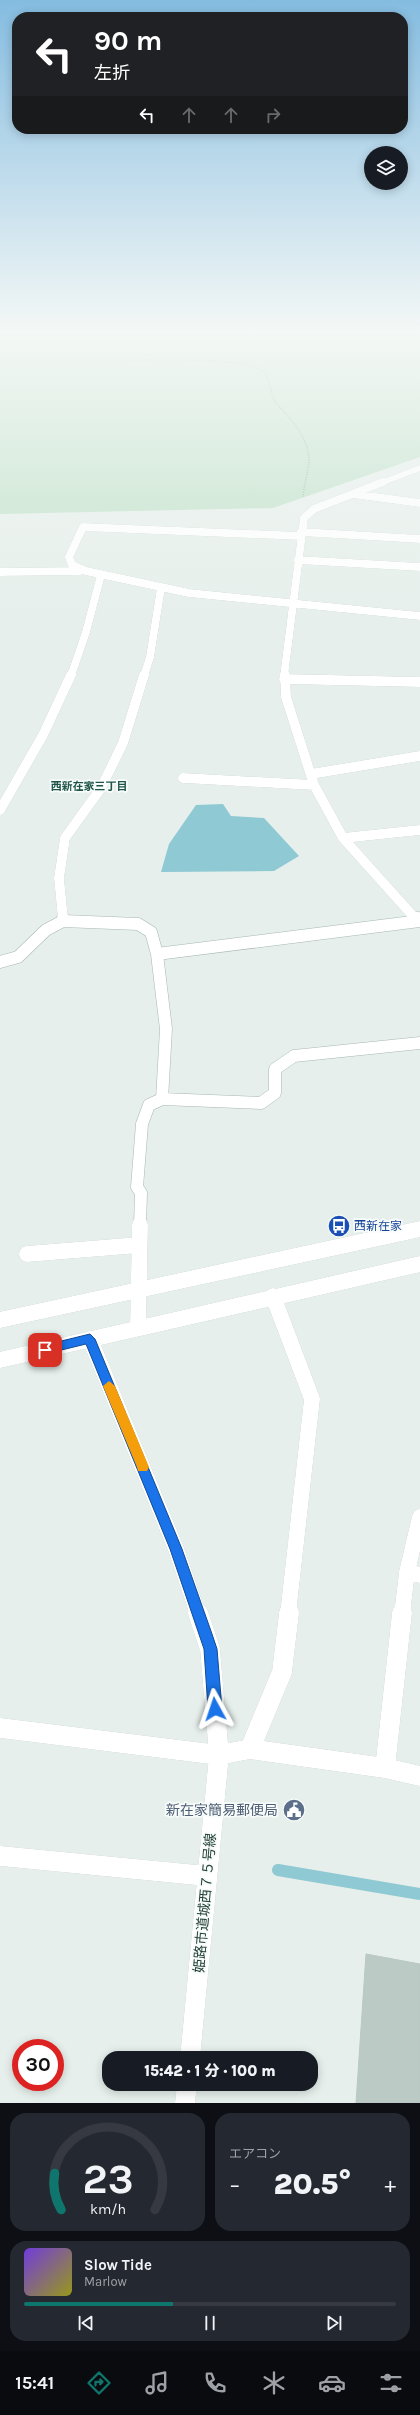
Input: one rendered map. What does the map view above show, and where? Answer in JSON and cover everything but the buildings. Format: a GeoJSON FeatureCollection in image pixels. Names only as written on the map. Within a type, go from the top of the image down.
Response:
{"type":"FeatureCollection","features":[{"type":"Feature","properties":{"kind":"street"},"geometry":{"type":"LineString","coordinates":[[164,953],[413,922],[413,916],[343,838],[314,785],[286,697],[284,679],[292,604],[304,518],[308,513],[352,494],[420,468]]}},
{"type":"Feature","properties":{"kind":"street"},"geometry":{"type":"LineString","coordinates":[[352,494],[420,503]]}},
{"type":"Feature","properties":{"kind":"street"},"geometry":{"type":"LineString","coordinates":[[420,539],[83,527],[69,558],[73,567],[86,571],[189,594],[420,616]]}},
{"type":"Feature","properties":{"kind":"street"},"geometry":{"type":"LineString","coordinates":[[298,560],[420,567]]}},
{"type":"Feature","properties":{"kind":"street"},"geometry":{"type":"LineString","coordinates":[[0,572],[27,570],[86,571]]}},
{"type":"Feature","properties":{"kind":"street"},"geometry":{"type":"LineString","coordinates":[[0,810],[40,743],[66,688],[81,648],[101,575]]}},
{"type":"Feature","properties":{"kind":"street"},"geometry":{"type":"LineString","coordinates":[[63,921],[59,878],[66,838],[101,788],[123,743],[150,657],[161,588]]}},
{"type":"Feature","properties":{"kind":"street"},"geometry":{"type":"LineString","coordinates":[[284,679],[420,682]]}},
{"type":"Feature","properties":{"kind":"street"},"geometry":{"type":"LineString","coordinates":[[311,774],[420,756]]}},
{"type":"Feature","properties":{"kind":"street"},"geometry":{"type":"LineString","coordinates":[[183,778],[314,785]]}},
{"type":"Feature","properties":{"kind":"street"},"geometry":{"type":"LineString","coordinates":[[343,838],[420,830]]}},
{"type":"Feature","properties":{"kind":"street"},"geometry":{"type":"LineString","coordinates":[[0,962],[19,958],[53,924],[63,921],[138,924],[151,932],[164,953],[170,1099]]}},
{"type":"Feature","properties":{"kind":"street"},"geometry":{"type":"LineString","coordinates":[[138,1327],[141,1193],[137,1187],[142,1124],[149,1105],[170,1099],[261,1103],[275,1093],[275,1069],[294,1056],[420,1043]]}},
{"type":"Feature","properties":{"kind":"street"},"geometry":{"type":"LineString","coordinates":[[0,1320],[420,1229]]}},
{"type":"Feature","properties":{"kind":"street"},"geometry":{"type":"LineString","coordinates":[[27,1254],[139,1245]]}},
{"type":"Feature","properties":{"kind":"street"},"geometry":{"type":"LineString","coordinates":[[0,1360],[273,1296],[420,1264]]}},
{"type":"Feature","properties":{"kind":"street"},"geometry":{"type":"LineString","coordinates":[[250,1749],[282,1672],[312,1398],[273,1296]]}},
{"type":"Feature","properties":{"kind":"street","name":"姫路市道城西７５号線"},"geometry":{"type":"LineString","coordinates":[[90,1339],[176,1549],[210,1649],[219,1755],[191,2051]]}},
{"type":"Feature","properties":{"kind":"street"},"geometry":{"type":"LineString","coordinates":[[385,1768],[420,1518]]}},
{"type":"Feature","properties":{"kind":"street"},"geometry":{"type":"LineString","coordinates":[[0,1728],[219,1755],[250,1749],[385,1768],[420,1776]]}},
{"type":"Feature","properties":{"kind":"street"},"geometry":{"type":"LineString","coordinates":[[0,1856],[208,1876]]}},
{"type":"Feature","properties":{"kind":"street"},"geometry":{"type":"LineString","coordinates":[[185,2103],[186,2091]]}},
{"type":"Feature","properties":{"kind":"path"},"geometry":{"type":"LineString","coordinates":[[296,428],[304,440],[308,453],[302,507],[308,513]]}},
{"type":"Feature","properties":{"kind":"green space"},"geometry":{"type":"Polygon","coordinates":[[[0,428],[420,428],[420,457],[273,508],[0,514],[0,428]]]}},
{"type":"Feature","properties":{"kind":"water"},"geometry":{"type":"Polygon","coordinates":[[[223,804],[231,816],[264,818],[299,856],[274,871],[161,872],[169,844],[196,805],[223,804]]]}},
{"type":"Feature","properties":{"kind":"waterway"},"geometry":{"type":"LineString","coordinates":[[278,1870],[420,1894]]}},
{"type":"Feature","properties":{"kind":"slow traffic"},"geometry":{"type":"LineString","coordinates":[[109,1386],[143,1467]]}},
{"type":"Feature","properties":{"kind":"place","name":"西新在家"},"geometry":{"type":"Point","coordinates":[339,1226]}},
{"type":"Feature","properties":{"kind":"place","name":"新在家簡易郵便局"},"geometry":{"type":"Point","coordinates":[294,1810]}},
{"type":"Feature","properties":{"kind":"district","name":"西新在家三丁目"},"geometry":{"type":"Point","coordinates":[89,786]}},
{"type":"Feature","properties":{"kind":"route"},"geometry":{"type":"LineString","coordinates":[[45,1350],[90,1339],[176,1549],[205,1634],[210,1649],[215,1709]]}}]}
